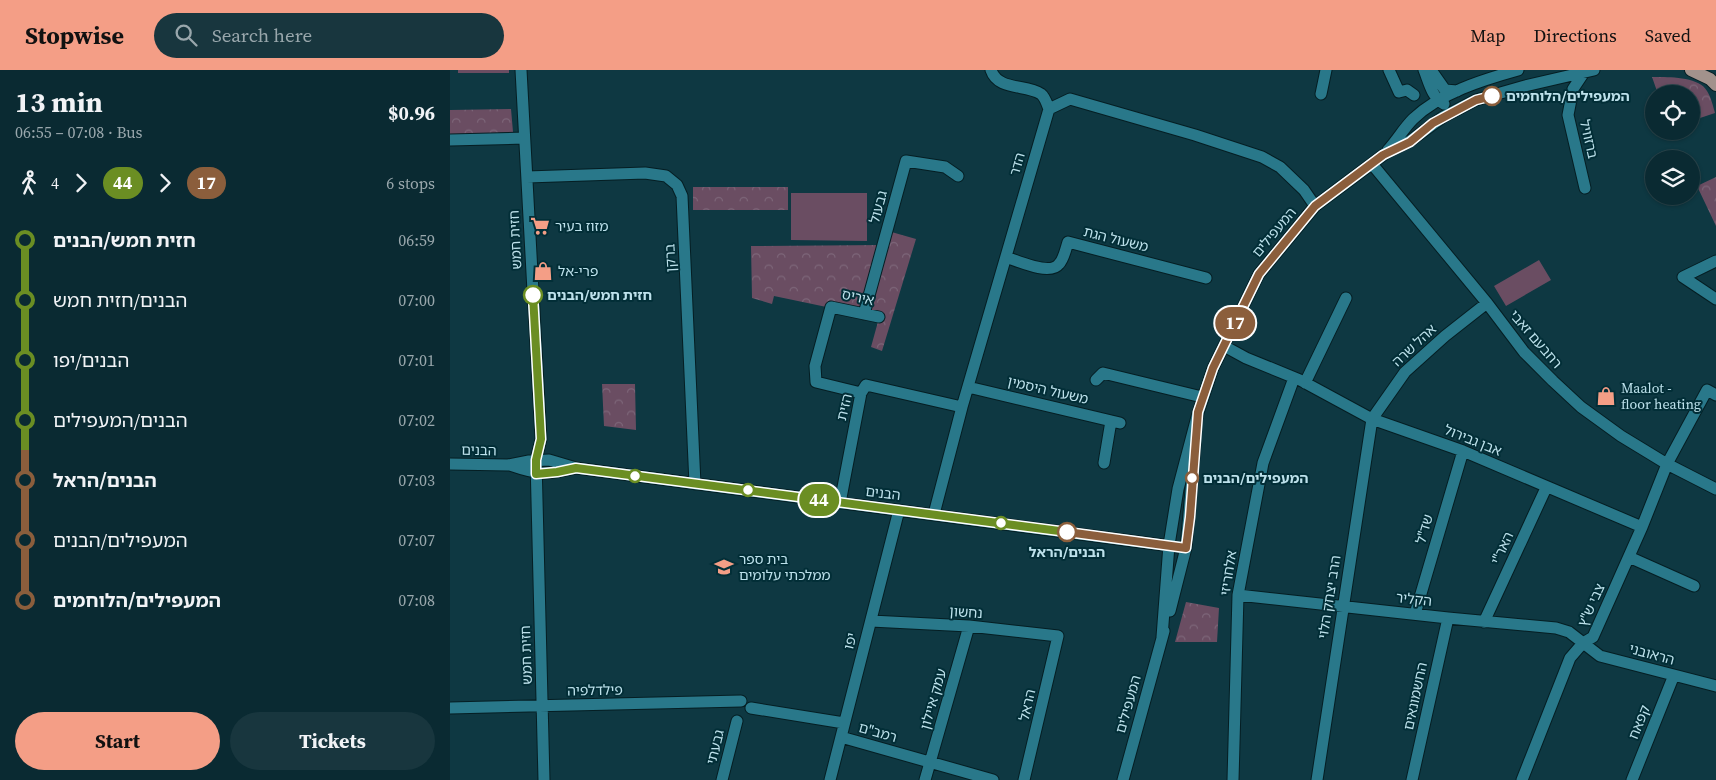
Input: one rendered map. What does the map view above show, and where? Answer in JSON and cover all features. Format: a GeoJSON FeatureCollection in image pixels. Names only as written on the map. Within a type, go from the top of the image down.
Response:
{"type":"FeatureCollection","features":[{"type":"Feature","properties":{"kind":"main road"},"geometry":{"type":"LineString","coordinates":[[1691,70],[1710,79],[1716,85]]}},
{"type":"Feature","properties":{"kind":"street","name":"חזית חמש"},"geometry":{"type":"LineString","coordinates":[[521,70],[541,439],[536,460],[536,474],[544,780]]}},
{"type":"Feature","properties":{"kind":"street"},"geometry":{"type":"LineString","coordinates":[[991,70],[996,79],[1002,83],[1040,94],[1045,99],[1049,109],[1070,99],[1195,135],[1262,157],[1280,167],[1304,190],[1315,206]]}},
{"type":"Feature","properties":{"kind":"street"},"geometry":{"type":"LineString","coordinates":[[1321,94],[1326,70]]}},
{"type":"Feature","properties":{"kind":"street"},"geometry":{"type":"LineString","coordinates":[[1389,70],[1399,92],[1407,90],[1414,94]]}},
{"type":"Feature","properties":{"kind":"street"},"geometry":{"type":"LineString","coordinates":[[1424,70],[1431,88],[1439,101],[1449,107],[1462,107]]}},
{"type":"Feature","properties":{"kind":"street"},"geometry":{"type":"LineString","coordinates":[[1431,70],[1445,90],[1457,92]]}},
{"type":"Feature","properties":{"kind":"street","name":"המעפילים"},"geometry":{"type":"LineString","coordinates":[[1162,637],[1169,545],[1178,489],[1202,397],[1259,274],[1315,206],[1386,153],[1414,119],[1439,101],[1478,81],[1518,70]]}},
{"type":"Feature","properties":{"kind":"street","name":"המעפילים"},"geometry":{"type":"LineString","coordinates":[[1386,153],[1410,142],[1433,123],[1476,100],[1590,70]]}},
{"type":"Feature","properties":{"kind":"street","name":"ברזוויל"},"geometry":{"type":"LineString","coordinates":[[1585,188],[1568,115],[1573,89],[1590,70]]}},
{"type":"Feature","properties":{"kind":"street","name":"הדר"},"geometry":{"type":"LineString","coordinates":[[934,514],[962,407],[1049,109]]}},
{"type":"Feature","properties":{"kind":"street"},"geometry":{"type":"LineString","coordinates":[[450,140],[524,138]]}},
{"type":"Feature","properties":{"kind":"street","name":"גבעול"},"geometry":{"type":"LineString","coordinates":[[864,314],[906,161],[945,167],[958,176]]}},
{"type":"Feature","properties":{"kind":"street","name":"רחבעם זאבי"},"geometry":{"type":"LineString","coordinates":[[1372,164],[1487,303],[1524,352],[1553,382],[1581,407],[1621,436],[1667,464],[1716,489]]}},
{"type":"Feature","properties":{"kind":"street","name":"ברקן"},"geometry":{"type":"LineString","coordinates":[[527,177],[645,173],[666,176],[677,185],[682,196],[696,484]]}},
{"type":"Feature","properties":{"kind":"street","name":"משעול הגת"},"geometry":{"type":"LineString","coordinates":[[1006,257],[1044,269],[1052,269],[1060,264],[1068,242],[1206,278]]}},
{"type":"Feature","properties":{"kind":"street"},"geometry":{"type":"LineString","coordinates":[[1716,261],[1683,277],[1716,299]]}},
{"type":"Feature","properties":{"kind":"street","name":"אלחריזי"},"geometry":{"type":"LineString","coordinates":[[1233,780],[1238,595],[1264,463],[1300,381],[1346,298]]}},
{"type":"Feature","properties":{"kind":"street","name":"אהל שרה"},"geometry":{"type":"LineString","coordinates":[[1372,419],[1405,372],[1445,336],[1487,303]]}},
{"type":"Feature","properties":{"kind":"street","name":"איריס"},"geometry":{"type":"LineString","coordinates":[[864,389],[840,388],[816,382],[815,366],[831,307],[879,317]]}},
{"type":"Feature","properties":{"kind":"street","name":"אבן גבירול"},"geometry":{"type":"LineString","coordinates":[[1224,346],[1246,358],[1300,381],[1372,419],[1463,451],[1546,488],[1642,527]]}},
{"type":"Feature","properties":{"kind":"street","name":"משעול היסמין"},"geometry":{"type":"LineString","coordinates":[[1096,380],[1103,373],[1202,397]]}},
{"type":"Feature","properties":{"kind":"street","name":"משעול היסמין"},"geometry":{"type":"LineString","coordinates":[[968,387],[1116,422],[1104,463]]}},
{"type":"Feature","properties":{"kind":"street","name":"הזית"},"geometry":{"type":"LineString","coordinates":[[840,503],[864,389],[962,407]]}},
{"type":"Feature","properties":{"kind":"street","name":"צבי ש\"ץ"},"geometry":{"type":"LineString","coordinates":[[1522,780],[1570,658],[1584,643],[1593,637],[1642,527],[1667,464],[1707,390],[1716,394]]}},
{"type":"Feature","properties":{"kind":"street","name":"המעפילים"},"geometry":{"type":"LineString","coordinates":[[1122,780],[1186,548],[1198,412]]}},
{"type":"Feature","properties":{"kind":"street","name":"הרב יצחק הלוי"},"geometry":{"type":"LineString","coordinates":[[1317,780],[1372,419]]}},
{"type":"Feature","properties":{"kind":"street","name":"חזית חמש"},"geometry":{"type":"LineString","coordinates":[[541,439],[549,460],[550,473]]}},
{"type":"Feature","properties":{"kind":"street","name":"שד\"ל"},"geometry":{"type":"LineString","coordinates":[[1415,614],[1463,451]]}},
{"type":"Feature","properties":{"kind":"street","name":"הבנים"},"geometry":{"type":"LineString","coordinates":[[450,464],[508,465],[536,460],[549,460],[576,468],[1186,548]]}},
{"type":"Feature","properties":{"kind":"street","name":"הבנים"},"geometry":{"type":"LineString","coordinates":[[508,465],[536,474],[576,468]]}},
{"type":"Feature","properties":{"kind":"street","name":"האר\"י"},"geometry":{"type":"LineString","coordinates":[[1484,622],[1546,488]]}},
{"type":"Feature","properties":{"kind":"street","name":"יפו"},"geometry":{"type":"LineString","coordinates":[[830,780],[900,510]]}},
{"type":"Feature","properties":{"kind":"street"},"geometry":{"type":"LineString","coordinates":[[1629,557],[1694,586]]}},
{"type":"Feature","properties":{"kind":"street","name":"הקליר"},"geometry":{"type":"LineString","coordinates":[[1238,595],[1556,628],[1568,632],[1584,643]]}},
{"type":"Feature","properties":{"kind":"street","name":"החשמונאים"},"geometry":{"type":"LineString","coordinates":[[1412,780],[1448,618]]}},
{"type":"Feature","properties":{"kind":"street","name":"נחשון"},"geometry":{"type":"LineString","coordinates":[[871,621],[969,626],[1058,636]]}},
{"type":"Feature","properties":{"kind":"street","name":"עמק איילון"},"geometry":{"type":"LineString","coordinates":[[925,780],[969,626]]}},
{"type":"Feature","properties":{"kind":"street","name":"הראל"},"geometry":{"type":"LineString","coordinates":[[1024,780],[1058,636]]}},
{"type":"Feature","properties":{"kind":"street","name":"הראובני"},"geometry":{"type":"LineString","coordinates":[[1584,643],[1600,656],[1716,686]]}},
{"type":"Feature","properties":{"kind":"street","name":"קפאח"},"geometry":{"type":"LineString","coordinates":[[1632,780],[1674,675]]}},
{"type":"Feature","properties":{"kind":"street","name":"פילדלפיה"},"geometry":{"type":"LineString","coordinates":[[450,708],[746,704],[844,723]]}},
{"type":"Feature","properties":{"kind":"street","name":"גבעתי"},"geometry":{"type":"LineString","coordinates":[[722,780],[737,721]]}},
{"type":"Feature","properties":{"kind":"street","name":"רמב\"ם"},"geometry":{"type":"LineString","coordinates":[[841,737],[993,780]]}},
{"type":"Feature","properties":{"kind":"green space"},"geometry":{"type":"Polygon","coordinates":[[[458,70],[509,70],[509,73],[458,73],[458,70]]]}},
{"type":"Feature","properties":{"kind":"green space"},"geometry":{"type":"Polygon","coordinates":[[[1652,77],[1682,78],[1697,82],[1703,86],[1708,93],[1715,113],[1700,118],[1700,85],[1655,85],[1652,77]]]}},
{"type":"Feature","properties":{"kind":"green space"},"geometry":{"type":"Polygon","coordinates":[[[511,109],[513,132],[450,135],[450,110],[511,109]]]}},
{"type":"Feature","properties":{"kind":"green space"},"geometry":{"type":"Polygon","coordinates":[[[1716,177],[1716,226],[1700,192],[1700,185],[1716,177]]]}},
{"type":"Feature","properties":{"kind":"green space"},"geometry":{"type":"Polygon","coordinates":[[[693,187],[788,187],[788,210],[693,210],[693,187]]]}},
{"type":"Feature","properties":{"kind":"green space"},"geometry":{"type":"Polygon","coordinates":[[[791,193],[867,193],[867,241],[791,240],[791,193]]]}},
{"type":"Feature","properties":{"kind":"green space"},"geometry":{"type":"Polygon","coordinates":[[[888,231],[916,239],[882,351],[871,347],[879,318],[774,296],[772,304],[752,298],[751,246],[883,245],[888,231]]]}},
{"type":"Feature","properties":{"kind":"green space"},"geometry":{"type":"Polygon","coordinates":[[[1539,260],[1551,280],[1506,306],[1494,286],[1539,260]]]}},
{"type":"Feature","properties":{"kind":"green space"},"geometry":{"type":"Polygon","coordinates":[[[602,384],[635,384],[636,430],[604,426],[602,384]]]}},
{"type":"Feature","properties":{"kind":"green space"},"geometry":{"type":"Polygon","coordinates":[[[1186,602],[1219,608],[1217,642],[1175,642],[1186,602]]]}},
{"type":"Feature","properties":{"kind":"bus line","name":"17"},"geometry":{"type":"LineString","coordinates":[[1067,532],[1186,548],[1198,412],[1213,368],[1259,274],[1315,206],[1383,155],[1410,142],[1433,123],[1476,100],[1492,96]]}},
{"type":"Feature","properties":{"kind":"bus line","name":"44"},"geometry":{"type":"LineString","coordinates":[[533,295],[541,439],[537,453],[536,474],[576,468],[1067,532]]}},
{"type":"Feature","properties":{"kind":"place","name":"המעפילים/הלוחמים"},"geometry":{"type":"Point","coordinates":[1492,96]}},
{"type":"Feature","properties":{"kind":"place","name":"מזוז בעיר"},"geometry":{"type":"Point","coordinates":[540,226]}},
{"type":"Feature","properties":{"kind":"place","name":"פרי-אל"},"geometry":{"type":"Point","coordinates":[543,271]}},
{"type":"Feature","properties":{"kind":"place","name":"חזית חמש/הבנים"},"geometry":{"type":"Point","coordinates":[533,295]}},
{"type":"Feature","properties":{"kind":"place","name":"Maalot - floor heating"},"geometry":{"type":"Point","coordinates":[1606,396]}},
{"type":"Feature","properties":{"kind":"place","name":"המעפילים/הבנים"},"geometry":{"type":"Point","coordinates":[1192,478]}},
{"type":"Feature","properties":{"kind":"place","name":"הבנים/הראל"},"geometry":{"type":"Point","coordinates":[1067,532]}},
{"type":"Feature","properties":{"kind":"place","name":"בית ספר ממלכתי עלומים"},"geometry":{"type":"Point","coordinates":[724,567]}}]}
